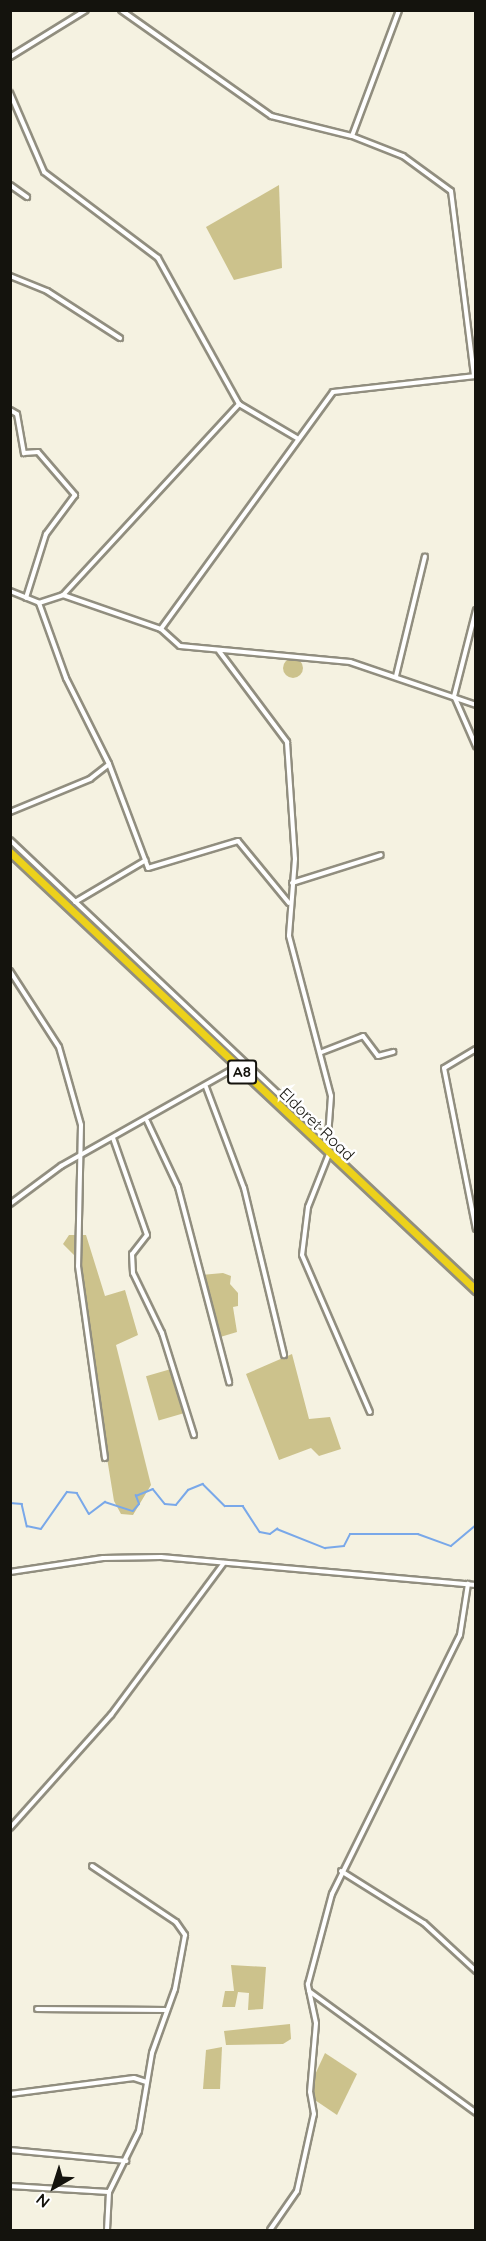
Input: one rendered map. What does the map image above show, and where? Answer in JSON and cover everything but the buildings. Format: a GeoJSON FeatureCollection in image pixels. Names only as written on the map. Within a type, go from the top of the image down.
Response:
{"type":"FeatureCollection","features":[{"type":"Feature","properties":{"kind":"highway","name":"Eldoret Road"},"geometry":{"type":"LineString","coordinates":[[10,852],[476,1290]]}},
{"type":"Feature","properties":{"kind":"street"},"geometry":{"type":"LineString","coordinates":[[10,57],[86,10]]}},
{"type":"Feature","properties":{"kind":"street"},"geometry":{"type":"LineString","coordinates":[[121,10],[271,116],[352,136],[403,156],[451,191],[475,376],[337,390],[297,438],[161,629]]}},
{"type":"Feature","properties":{"kind":"street"},"geometry":{"type":"LineString","coordinates":[[352,136],[399,10]]}},
{"type":"Feature","properties":{"kind":"street"},"geometry":{"type":"LineString","coordinates":[[10,93],[44,172],[164,266],[239,404],[297,438]]}},
{"type":"Feature","properties":{"kind":"street"},"geometry":{"type":"LineString","coordinates":[[10,185],[27,197]]}},
{"type":"Feature","properties":{"kind":"street"},"geometry":{"type":"LineString","coordinates":[[10,276],[47,291],[120,338]]}},
{"type":"Feature","properties":{"kind":"street"},"geometry":{"type":"LineString","coordinates":[[10,591],[39,603],[63,595],[239,404]]}},
{"type":"Feature","properties":{"kind":"street"},"geometry":{"type":"LineString","coordinates":[[10,410],[17,414],[24,453],[38,452],[75,495],[46,534],[26,598]]}},
{"type":"Feature","properties":{"kind":"street"},"geometry":{"type":"LineString","coordinates":[[396,676],[425,556]]}},
{"type":"Feature","properties":{"kind":"street"},"geometry":{"type":"LineString","coordinates":[[63,595],[161,629],[180,646],[339,660],[396,676],[476,705]]}},
{"type":"Feature","properties":{"kind":"street"},"geometry":{"type":"LineString","coordinates":[[39,603],[66,678],[109,764],[147,860],[146,867],[153,869],[238,841],[290,904]]}},
{"type":"Feature","properties":{"kind":"street"},"geometry":{"type":"LineString","coordinates":[[476,610],[454,696],[476,746]]}},
{"type":"Feature","properties":{"kind":"street"},"geometry":{"type":"LineString","coordinates":[[218,651],[286,742],[292,883],[290,904],[297,977],[322,1053],[332,1105],[328,1153],[308,1207],[302,1255],[370,1412]]}},
{"type":"Feature","properties":{"kind":"street"},"geometry":{"type":"LineString","coordinates":[[10,812],[90,779],[109,764]]}},
{"type":"Feature","properties":{"kind":"street"},"geometry":{"type":"LineString","coordinates":[[10,840],[329,1143]]}},
{"type":"Feature","properties":{"kind":"street"},"geometry":{"type":"LineString","coordinates":[[292,883],[381,855]]}},
{"type":"Feature","properties":{"kind":"street"},"geometry":{"type":"LineString","coordinates":[[75,902],[147,860]]}},
{"type":"Feature","properties":{"kind":"street"},"geometry":{"type":"LineString","coordinates":[[10,971],[64,1057],[83,1154],[78,1266],[105,1458]]}},
{"type":"Feature","properties":{"kind":"street"},"geometry":{"type":"LineString","coordinates":[[322,1053],[363,1036],[378,1056],[393,1052]]}},
{"type":"Feature","properties":{"kind":"street"},"geometry":{"type":"LineString","coordinates":[[476,1049],[444,1068],[476,1229]]}},
{"type":"Feature","properties":{"kind":"street"},"geometry":{"type":"LineString","coordinates":[[10,1204],[83,1154],[206,1087],[237,1067]]}},
{"type":"Feature","properties":{"kind":"street"},"geometry":{"type":"LineString","coordinates":[[206,1087],[244,1188],[284,1355]]}},
{"type":"Feature","properties":{"kind":"street"},"geometry":{"type":"LineString","coordinates":[[147,1120],[178,1187],[229,1382]]}},
{"type":"Feature","properties":{"kind":"street"},"geometry":{"type":"LineString","coordinates":[[114,1138],[147,1235],[132,1254],[133,1273],[162,1333],[194,1435]]}},
{"type":"Feature","properties":{"kind":"street"},"geometry":{"type":"LineString","coordinates":[[10,1572],[121,1557],[224,1563],[476,1585]]}},
{"type":"Feature","properties":{"kind":"street"},"geometry":{"type":"LineString","coordinates":[[10,1828],[111,1715],[224,1563]]}},
{"type":"Feature","properties":{"kind":"street"},"geometry":{"type":"LineString","coordinates":[[270,2230],[297,2191],[314,2114],[310,2092],[316,2023],[308,1991],[341,1871],[397,1770],[460,1635],[468,1584]]}},
{"type":"Feature","properties":{"kind":"street"},"geometry":{"type":"LineString","coordinates":[[92,1866],[182,1927],[175,1989],[165,2010],[146,2082],[139,2131],[109,2192],[107,2230]]}},
{"type":"Feature","properties":{"kind":"street"},"geometry":{"type":"LineString","coordinates":[[341,1871],[424,1923],[476,1971]]}},
{"type":"Feature","properties":{"kind":"street"},"geometry":{"type":"LineString","coordinates":[[308,1991],[476,2113]]}},
{"type":"Feature","properties":{"kind":"street"},"geometry":{"type":"LineString","coordinates":[[37,2009],[165,2010]]}},
{"type":"Feature","properties":{"kind":"street"},"geometry":{"type":"LineString","coordinates":[[10,2094],[134,2078],[146,2082]]}},
{"type":"Feature","properties":{"kind":"street"},"geometry":{"type":"LineString","coordinates":[[10,2150],[126,2161]]}},
{"type":"Feature","properties":{"kind":"street"},"geometry":{"type":"LineString","coordinates":[[10,2186],[109,2192]]}},
{"type":"Feature","properties":{"kind":"shaded area"},"geometry":{"type":"Polygon","coordinates":[[[279,185],[282,268],[234,280],[206,227],[279,185]]]}},
{"type":"Feature","properties":{"kind":"shaded area"},"geometry":{"type":"Polygon","coordinates":[[[293,658],[300,661],[303,668],[300,675],[293,678],[286,675],[283,668],[286,661],[293,658]]]}},
{"type":"Feature","properties":{"kind":"shaded area"},"geometry":{"type":"Polygon","coordinates":[[[69,1235],[86,1235],[105,1296],[125,1290],[138,1335],[116,1345],[151,1485],[133,1515],[121,1514],[114,1501],[74,1255],[63,1244],[69,1235]]]}},
{"type":"Feature","properties":{"kind":"shaded area"},"geometry":{"type":"Polygon","coordinates":[[[223,1273],[231,1276],[230,1284],[238,1293],[238,1306],[233,1307],[237,1332],[217,1338],[201,1275],[223,1273]]]}},
{"type":"Feature","properties":{"kind":"shaded area"},"geometry":{"type":"Polygon","coordinates":[[[292,1354],[309,1419],[330,1417],[341,1449],[319,1456],[311,1448],[279,1460],[246,1374],[292,1354]]]}},
{"type":"Feature","properties":{"kind":"shaded area"},"geometry":{"type":"Polygon","coordinates":[[[171,1369],[184,1413],[159,1420],[146,1376],[171,1369]]]}},
{"type":"Feature","properties":{"kind":"shaded area"},"geometry":{"type":"Polygon","coordinates":[[[231,1965],[266,1967],[263,2009],[248,2010],[249,1993],[238,1992],[235,2007],[222,2007],[225,1991],[234,1991],[231,1965]]]}},
{"type":"Feature","properties":{"kind":"shaded area"},"geometry":{"type":"Polygon","coordinates":[[[290,2024],[291,2039],[283,2044],[226,2045],[224,2031],[290,2024]]]}},
{"type":"Feature","properties":{"kind":"shaded area"},"geometry":{"type":"Polygon","coordinates":[[[222,2047],[220,2089],[203,2089],[206,2050],[222,2047]]]}},
{"type":"Feature","properties":{"kind":"shaded area"},"geometry":{"type":"Polygon","coordinates":[[[325,2053],[357,2074],[337,2115],[306,2094],[325,2053]]]}},
{"type":"Feature","properties":{"kind":"waterway"},"geometry":{"type":"LineString","coordinates":[[10,1503],[22,1504],[27,1526],[41,1529],[67,1492],[77,1493],[89,1514],[105,1502],[133,1511],[139,1504],[136,1496],[153,1489],[165,1504],[176,1505],[188,1490],[203,1484],[225,1506],[243,1506],[260,1532],[270,1534],[277,1529],[325,1548],[344,1546],[350,1534],[418,1534],[451,1546],[476,1525]]}}]}
